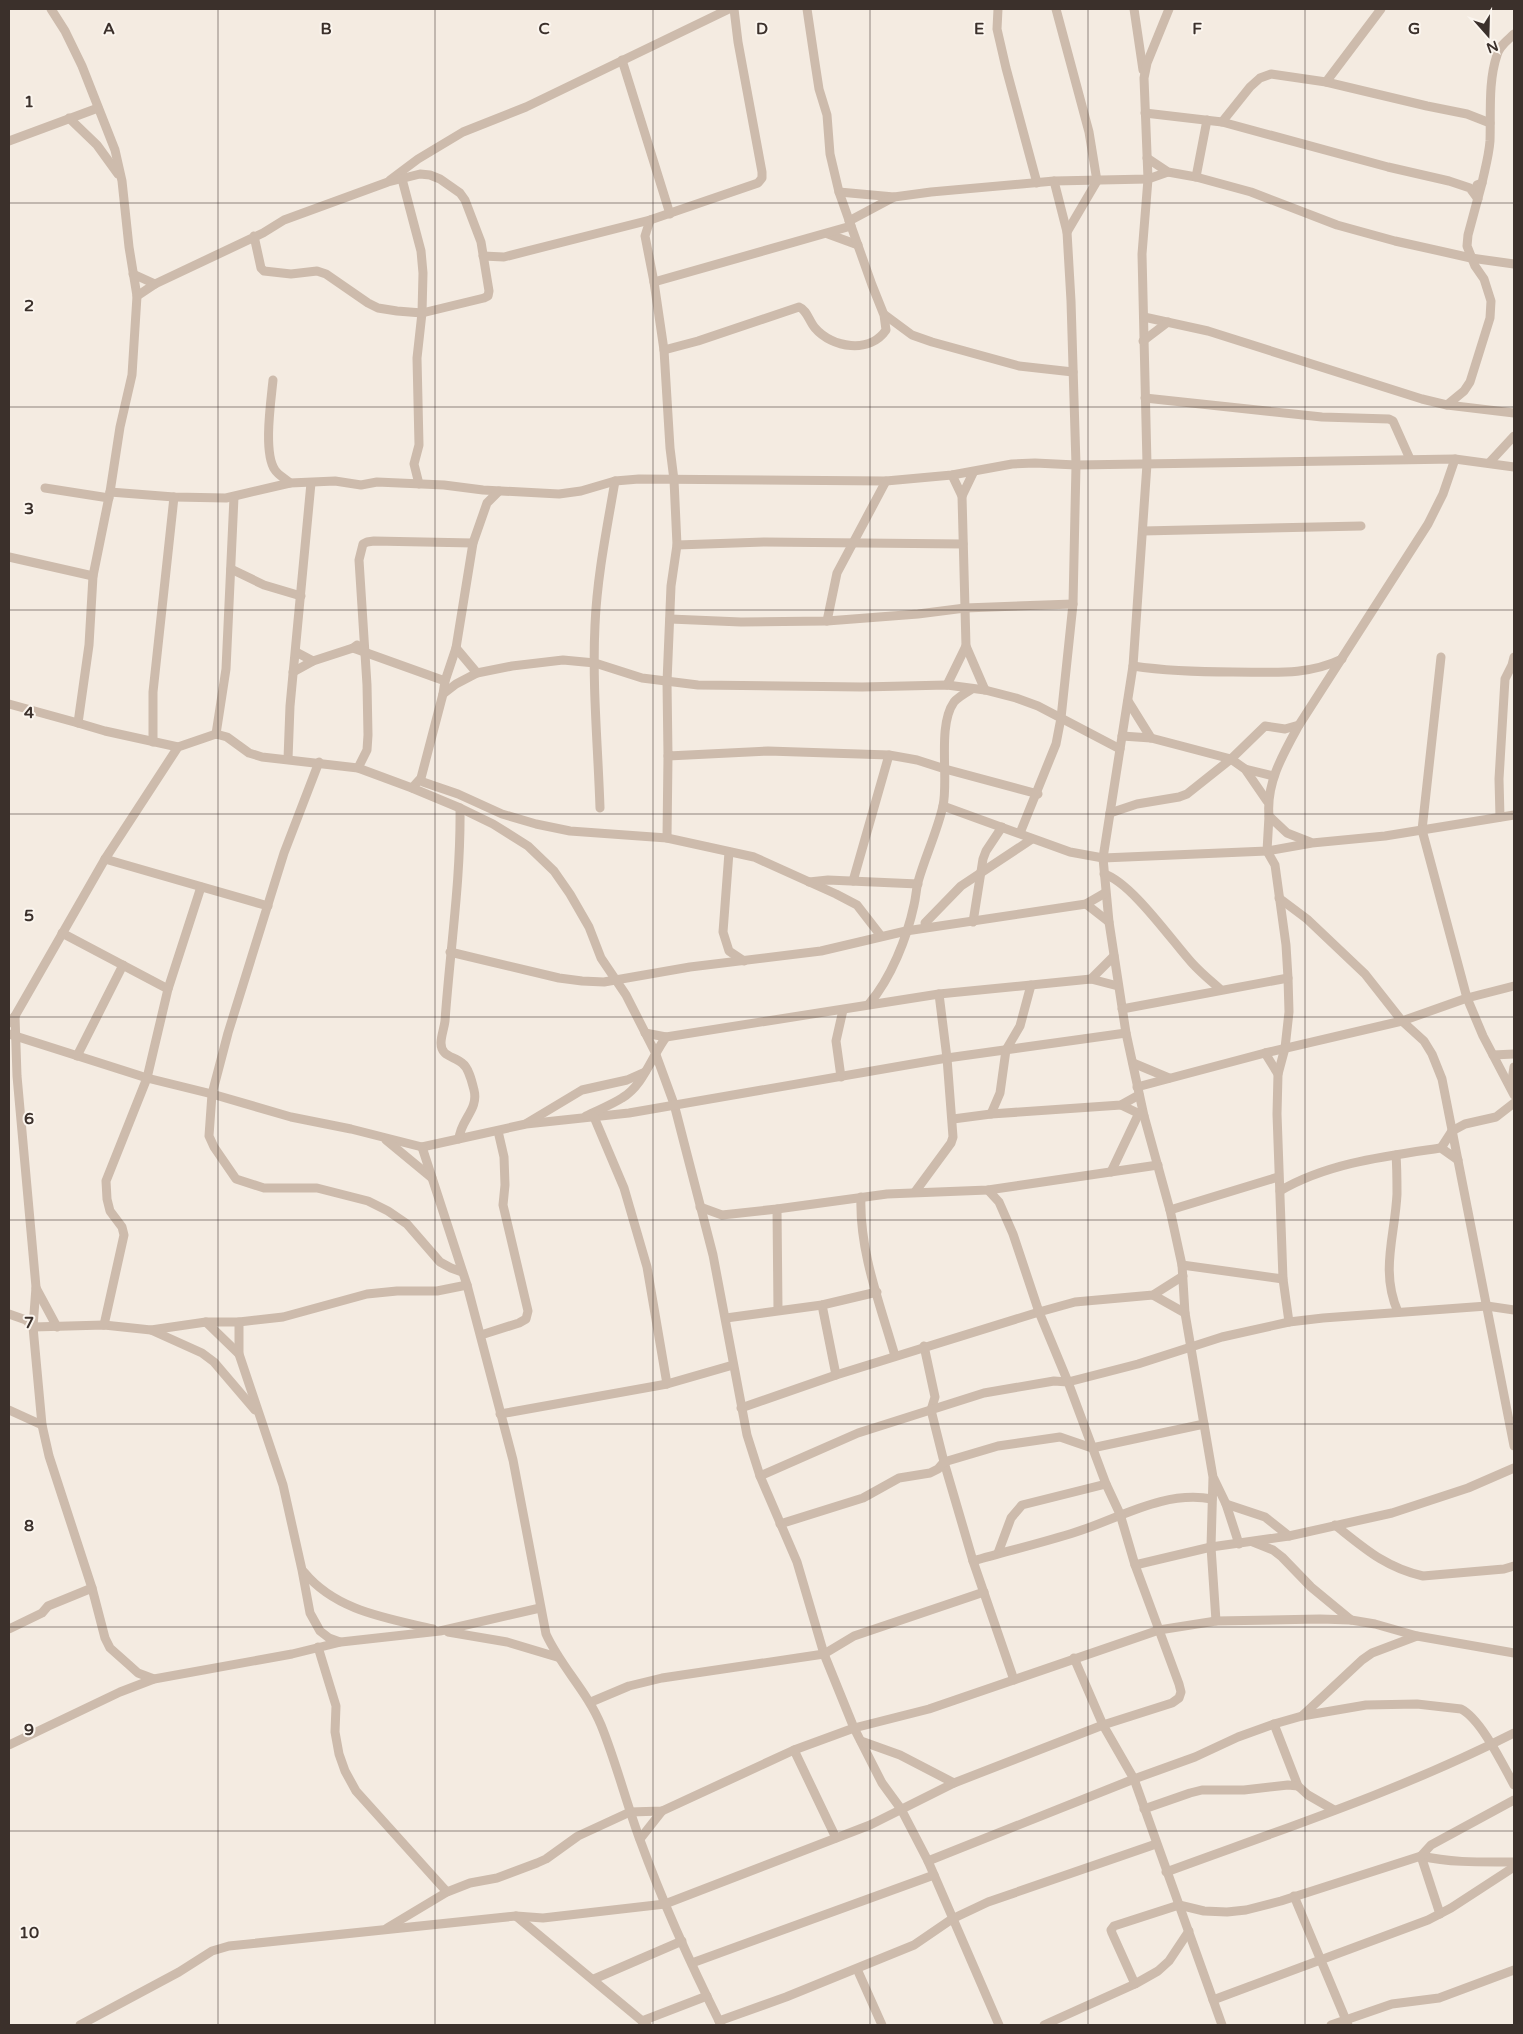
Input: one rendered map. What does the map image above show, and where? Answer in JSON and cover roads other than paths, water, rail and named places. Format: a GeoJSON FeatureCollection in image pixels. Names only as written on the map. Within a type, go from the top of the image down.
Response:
{"type":"FeatureCollection","features":[{"type":"Feature","properties":{"kind":"street"},"geometry":{"type":"LineString","coordinates":[[51,9],[65,31],[82,66],[108,131],[122,181],[137,296],[132,375],[120,427],[93,576],[88,646],[78,723]]}},
{"type":"Feature","properties":{"kind":"street"},"geometry":{"type":"LineString","coordinates":[[388,182],[418,158],[446,141],[526,107],[729,9]]}},
{"type":"Feature","properties":{"kind":"street"},"geometry":{"type":"LineString","coordinates":[[483,256],[504,257],[635,224],[670,214],[758,183],[762,178],[734,9]]}},
{"type":"Feature","properties":{"kind":"street"},"geometry":{"type":"LineString","coordinates":[[664,350],[698,341],[799,307],[803,308],[813,327],[819,333],[842,344],[861,345],[875,342],[886,330],[884,315],[839,192],[830,154],[827,115],[819,89],[807,9]]}},
{"type":"Feature","properties":{"kind":"street"},"geometry":{"type":"LineString","coordinates":[[998,9],[997,29],[1037,183]]}},
{"type":"Feature","properties":{"kind":"street"},"geometry":{"type":"LineString","coordinates":[[1056,9],[1089,132],[1097,181],[1067,232]]}},
{"type":"Feature","properties":{"kind":"street"},"geometry":{"type":"LineString","coordinates":[[1134,9],[1144,78],[1148,179],[1142,254],[1147,464],[1133,666],[1103,858],[1118,986],[1141,1114],[1158,1165],[1182,1265],[1185,1313],[1190,1348],[1213,1477],[1212,1547],[1216,1621]]}},
{"type":"Feature","properties":{"kind":"street"},"geometry":{"type":"LineString","coordinates":[[1144,78],[1147,63],[1169,9]]}},
{"type":"Feature","properties":{"kind":"street"},"geometry":{"type":"LineString","coordinates":[[1326,82],[1381,9]]}},
{"type":"Feature","properties":{"kind":"street"},"geometry":{"type":"LineString","coordinates":[[1447,405],[1464,391],[1470,382],[1490,318],[1491,301],[1484,279],[1471,258],[1467,246],[1490,141],[1492,81],[1497,54],[1500,47],[1514,34]]}},
{"type":"Feature","properties":{"kind":"street"},"geometry":{"type":"LineString","coordinates":[[622,60],[670,214]]}},
{"type":"Feature","properties":{"kind":"street"},"geometry":{"type":"LineString","coordinates":[[1222,122],[1250,87],[1260,78],[1271,74],[1282,74],[1326,82],[1468,114],[1490,122]]}},
{"type":"Feature","properties":{"kind":"street"},"geometry":{"type":"LineString","coordinates":[[9,141],[98,108]]}},
{"type":"Feature","properties":{"kind":"street"},"geometry":{"type":"LineString","coordinates":[[1145,113],[1222,122],[1388,167],[1449,181],[1470,188],[1478,199]]}},
{"type":"Feature","properties":{"kind":"street"},"geometry":{"type":"LineString","coordinates":[[70,118],[97,145],[122,181]]}},
{"type":"Feature","properties":{"kind":"street"},"geometry":{"type":"LineString","coordinates":[[1196,177],[1207,120]]}},
{"type":"Feature","properties":{"kind":"street"},"geometry":{"type":"LineString","coordinates":[[1146,158],[1168,172],[1196,177],[1251,192],[1336,225],[1395,241],[1471,258],[1514,264]]}},
{"type":"Feature","properties":{"kind":"street"},"geometry":{"type":"LineString","coordinates":[[839,192],[894,197],[1054,181],[1148,179],[1168,172]]}},
{"type":"Feature","properties":{"kind":"street"},"geometry":{"type":"LineString","coordinates":[[137,296],[155,284],[284,220],[388,182],[420,174],[440,179],[460,192],[481,242],[490,291],[488,296],[470,302],[422,313],[378,308],[326,274],[317,272],[291,274],[264,271],[261,268],[254,236]]}},
{"type":"Feature","properties":{"kind":"street"},"geometry":{"type":"LineString","coordinates":[[402,179],[421,251],[423,273],[422,313],[417,358],[419,445],[414,464],[419,484]]}},
{"type":"Feature","properties":{"kind":"street"},"geometry":{"type":"LineString","coordinates":[[1020,833],[1038,794],[1056,744],[1062,718],[1073,604],[1076,465],[1067,232],[1054,181]]}},
{"type":"Feature","properties":{"kind":"street"},"geometry":{"type":"LineString","coordinates":[[1470,188],[1482,183]]}},
{"type":"Feature","properties":{"kind":"street"},"geometry":{"type":"LineString","coordinates":[[654,282],[828,234],[894,197]]}},
{"type":"Feature","properties":{"kind":"street"},"geometry":{"type":"LineString","coordinates":[[650,220],[645,236],[664,350],[677,545],[671,586],[667,682],[667,838]]}},
{"type":"Feature","properties":{"kind":"street"},"geometry":{"type":"LineString","coordinates":[[635,224],[645,236]]}},
{"type":"Feature","properties":{"kind":"street"},"geometry":{"type":"LineString","coordinates":[[828,234],[858,246]]}},
{"type":"Feature","properties":{"kind":"street"},"geometry":{"type":"LineString","coordinates":[[1484,279],[1487,266],[1491,261]]}},
{"type":"Feature","properties":{"kind":"street"},"geometry":{"type":"LineString","coordinates":[[133,274],[155,284]]}},
{"type":"Feature","properties":{"kind":"street"},"geometry":{"type":"LineString","coordinates":[[884,315],[912,335],[932,342],[1019,366],[1073,372]]}},
{"type":"Feature","properties":{"kind":"street"},"geometry":{"type":"LineString","coordinates":[[1144,317],[1208,332],[1447,405],[1514,413]]}},
{"type":"Feature","properties":{"kind":"street"},"geometry":{"type":"LineString","coordinates":[[1143,341],[1168,322]]}},
{"type":"Feature","properties":{"kind":"street"},"geometry":{"type":"LineString","coordinates":[[273,380],[269,416],[269,448],[275,471],[290,483]]}},
{"type":"Feature","properties":{"kind":"street"},"geometry":{"type":"LineString","coordinates":[[1146,398],[1322,417],[1389,419],[1393,421],[1410,459]]}},
{"type":"Feature","properties":{"kind":"street"},"geometry":{"type":"LineString","coordinates":[[1489,464],[1514,436]]}},
{"type":"Feature","properties":{"kind":"street"},"geometry":{"type":"LineString","coordinates":[[45,488],[109,495],[234,497],[290,483],[335,481],[361,485],[377,482],[559,494],[615,481],[886,481],[972,473],[1012,464],[1035,463],[1076,465],[1455,459],[1514,467]]}},
{"type":"Feature","properties":{"kind":"street"},"geometry":{"type":"LineString","coordinates":[[1289,1322],[1283,1279],[1278,1177],[1278,1074],[1285,1048],[1289,1012],[1288,978],[1286,945],[1275,865],[1267,852],[1267,801],[1282,754],[1428,524],[1443,494],[1455,459]]}},
{"type":"Feature","properties":{"kind":"street"},"geometry":{"type":"LineString","coordinates":[[267,488],[275,471]]}},
{"type":"Feature","properties":{"kind":"street"},"geometry":{"type":"LineString","coordinates":[[962,496],[972,473]]}},
{"type":"Feature","properties":{"kind":"street"},"geometry":{"type":"LineString","coordinates":[[952,475],[962,496],[966,646],[985,690]]}},
{"type":"Feature","properties":{"kind":"street"},"geometry":{"type":"LineString","coordinates":[[600,808],[594,679],[595,624],[605,540],[615,481]]}},
{"type":"Feature","properties":{"kind":"street"},"geometry":{"type":"LineString","coordinates":[[827,621],[837,573],[886,481]]}},
{"type":"Feature","properties":{"kind":"street"},"geometry":{"type":"LineString","coordinates":[[288,759],[311,483]]}},
{"type":"Feature","properties":{"kind":"street"},"geometry":{"type":"LineString","coordinates":[[483,490],[487,503]]}},
{"type":"Feature","properties":{"kind":"street"},"geometry":{"type":"LineString","coordinates":[[428,795],[422,780],[443,694],[444,680],[456,648],[474,543],[487,503],[499,491]]}},
{"type":"Feature","properties":{"kind":"street"},"geometry":{"type":"LineString","coordinates":[[153,742],[153,692],[174,497]]}},
{"type":"Feature","properties":{"kind":"street"},"geometry":{"type":"LineString","coordinates":[[216,734],[226,669],[234,497]]}},
{"type":"Feature","properties":{"kind":"street"},"geometry":{"type":"LineString","coordinates":[[1143,531],[1361,526]]}},
{"type":"Feature","properties":{"kind":"street"},"geometry":{"type":"LineString","coordinates":[[358,768],[367,750],[368,735],[367,685],[359,560],[363,544],[374,541],[474,543]]}},
{"type":"Feature","properties":{"kind":"street"},"geometry":{"type":"LineString","coordinates":[[677,545],[764,542],[963,544]]}},
{"type":"Feature","properties":{"kind":"street"},"geometry":{"type":"LineString","coordinates":[[9,557],[93,576]]}},
{"type":"Feature","properties":{"kind":"street"},"geometry":{"type":"LineString","coordinates":[[231,569],[264,585],[301,596]]}},
{"type":"Feature","properties":{"kind":"street"},"geometry":{"type":"LineString","coordinates":[[670,619],[741,622],[827,621],[918,614],[965,608],[1073,604]]}},
{"type":"Feature","properties":{"kind":"street"},"geometry":{"type":"LineString","coordinates":[[294,672],[313,661],[354,648],[363,639]]}},
{"type":"Feature","properties":{"kind":"street"},"geometry":{"type":"LineString","coordinates":[[954,701],[949,685],[966,646]]}},
{"type":"Feature","properties":{"kind":"street"},"geometry":{"type":"LineString","coordinates":[[354,648],[444,680]]}},
{"type":"Feature","properties":{"kind":"street"},"geometry":{"type":"LineString","coordinates":[[456,648],[477,673]]}},
{"type":"Feature","properties":{"kind":"street"},"geometry":{"type":"LineString","coordinates":[[296,652],[313,661]]}},
{"type":"Feature","properties":{"kind":"street"},"geometry":{"type":"LineString","coordinates":[[1441,657],[1422,830],[1467,998],[1493,1055],[1513,1091]]}},
{"type":"Feature","properties":{"kind":"street"},"geometry":{"type":"LineString","coordinates":[[1500,818],[1499,778],[1504,679],[1514,657]]}},
{"type":"Feature","properties":{"kind":"street"},"geometry":{"type":"LineString","coordinates":[[1133,666],[1172,672],[1262,673],[1311,670],[1326,667],[1343,658]]}},
{"type":"Feature","properties":{"kind":"street"},"geometry":{"type":"LineString","coordinates":[[443,694],[456,684],[477,673],[512,666],[563,660],[595,663],[642,678],[667,682],[740,687],[949,685],[985,690],[1016,698],[1062,718],[1120,749]]}},
{"type":"Feature","properties":{"kind":"street"},"geometry":{"type":"LineString","coordinates":[[594,679],[610,668]]}},
{"type":"Feature","properties":{"kind":"street"},"geometry":{"type":"LineString","coordinates":[[869,1004],[888,977],[906,931],[914,906],[918,884],[943,806],[945,742],[948,719],[954,701],[972,688]]}},
{"type":"Feature","properties":{"kind":"street"},"geometry":{"type":"LineString","coordinates":[[1128,701],[1151,738]]}},
{"type":"Feature","properties":{"kind":"street"},"geometry":{"type":"LineString","coordinates":[[9,704],[178,747],[216,734],[227,737],[249,753],[262,757],[319,762],[358,768],[412,788],[493,824],[528,846],[554,871],[589,927],[601,958],[626,995],[655,1052],[674,1104],[713,1255],[741,1408],[760,1476],[797,1562],[824,1654],[854,1728],[882,1783],[901,1809],[928,1861],[999,2025]]}},
{"type":"Feature","properties":{"kind":"street"},"geometry":{"type":"LineString","coordinates":[[1110,813],[1138,804],[1187,794],[1231,759],[1265,726],[1285,729],[1299,725]]}},
{"type":"Feature","properties":{"kind":"street"},"geometry":{"type":"LineString","coordinates":[[1122,736],[1151,738],[1231,759],[1244,769],[1267,801]]}},
{"type":"Feature","properties":{"kind":"street"},"geometry":{"type":"LineString","coordinates":[[154,1679],[138,1673],[110,1648],[98,1618],[92,1588],[49,1456],[42,1425],[33,1327],[36,1287],[12,1019],[105,859],[178,747]]}},
{"type":"Feature","properties":{"kind":"street"},"geometry":{"type":"LineString","coordinates":[[668,756],[768,751],[889,755],[918,760],[1038,794]]}},
{"type":"Feature","properties":{"kind":"street"},"geometry":{"type":"LineString","coordinates":[[853,881],[889,755]]}},
{"type":"Feature","properties":{"kind":"street"},"geometry":{"type":"LineString","coordinates":[[319,762],[284,853],[234,1015],[212,1094],[210,1136],[214,1147],[236,1179],[264,1188],[318,1188],[368,1201],[388,1211],[407,1224],[440,1262],[462,1272]]}},
{"type":"Feature","properties":{"kind":"street"},"geometry":{"type":"LineString","coordinates":[[1244,769],[1274,776]]}},
{"type":"Feature","properties":{"kind":"street"},"geometry":{"type":"LineString","coordinates":[[412,788],[422,780]]}},
{"type":"Feature","properties":{"kind":"street"},"geometry":{"type":"LineString","coordinates":[[422,780],[502,814],[536,824],[570,831],[667,838],[754,857],[857,905],[881,936]]}},
{"type":"Feature","properties":{"kind":"street"},"geometry":{"type":"LineString","coordinates":[[943,806],[1070,852],[1103,858],[1267,852],[1312,843],[1385,836],[1514,816]]}},
{"type":"Feature","properties":{"kind":"street"},"geometry":{"type":"LineString","coordinates":[[459,1139],[463,1124],[476,1101],[474,1090],[468,1070],[462,1062],[444,1053],[441,1047],[460,866],[460,808]]}},
{"type":"Feature","properties":{"kind":"street"},"geometry":{"type":"LineString","coordinates":[[1268,816],[1287,833],[1312,843]]}},
{"type":"Feature","properties":{"kind":"street"},"geometry":{"type":"LineString","coordinates":[[973,922],[986,851],[1002,827]]}},
{"type":"Feature","properties":{"kind":"street"},"geometry":{"type":"LineString","coordinates":[[927,925],[961,886],[1032,839]]}},
{"type":"Feature","properties":{"kind":"street"},"geometry":{"type":"LineString","coordinates":[[1275,865],[1282,849]]}},
{"type":"Feature","properties":{"kind":"street"},"geometry":{"type":"LineString","coordinates":[[729,852],[723,932],[729,951],[744,961]]}},
{"type":"Feature","properties":{"kind":"street"},"geometry":{"type":"LineString","coordinates":[[105,859],[268,906]]}},
{"type":"Feature","properties":{"kind":"street"},"geometry":{"type":"LineString","coordinates":[[1104,874],[1118,880],[1161,925],[1193,964],[1220,989]]}},
{"type":"Feature","properties":{"kind":"street"},"geometry":{"type":"LineString","coordinates":[[809,882],[828,880],[918,884]]}},
{"type":"Feature","properties":{"kind":"street"},"geometry":{"type":"LineString","coordinates":[[104,1325],[124,1235],[122,1227],[110,1211],[106,1181],[147,1078],[168,989],[201,888]]}},
{"type":"Feature","properties":{"kind":"street"},"geometry":{"type":"LineString","coordinates":[[450,952],[559,978],[582,981],[617,980],[690,967],[821,950],[927,925],[973,922],[1086,904],[1106,893]]}},
{"type":"Feature","properties":{"kind":"street"},"geometry":{"type":"LineString","coordinates":[[1279,898],[1307,918],[1365,974],[1402,1021],[1424,1041],[1432,1054],[1442,1079],[1514,1442]]}},
{"type":"Feature","properties":{"kind":"street"},"geometry":{"type":"LineString","coordinates":[[1086,904],[1109,922]]}},
{"type":"Feature","properties":{"kind":"street"},"geometry":{"type":"LineString","coordinates":[[914,906],[927,925]]}},
{"type":"Feature","properties":{"kind":"street"},"geometry":{"type":"LineString","coordinates":[[62,933],[168,989]]}},
{"type":"Feature","properties":{"kind":"street"},"geometry":{"type":"LineString","coordinates":[[1091,979],[1114,956]]}},
{"type":"Feature","properties":{"kind":"street"},"geometry":{"type":"LineString","coordinates":[[77,1056],[123,965]]}},
{"type":"Feature","properties":{"kind":"street"},"geometry":{"type":"LineString","coordinates":[[626,995],[636,978]]}},
{"type":"Feature","properties":{"kind":"street"},"geometry":{"type":"LineString","coordinates":[[1122,1009],[1220,989],[1288,978]]}},
{"type":"Feature","properties":{"kind":"street"},"geometry":{"type":"LineString","coordinates":[[645,1033],[666,1037],[939,994],[1091,979],[1118,986]]}},
{"type":"Feature","properties":{"kind":"street"},"geometry":{"type":"LineString","coordinates":[[991,1114],[1000,1093],[1006,1050],[1020,1026],[1031,985]]}},
{"type":"Feature","properties":{"kind":"street"},"geometry":{"type":"LineString","coordinates":[[1121,1105],[1138,1091],[1170,1078],[1285,1048],[1402,1021],[1467,998],[1514,986]]}},
{"type":"Feature","properties":{"kind":"street"},"geometry":{"type":"LineString","coordinates":[[915,1192],[951,1143],[952,1119],[948,1058],[939,994]]}},
{"type":"Feature","properties":{"kind":"street"},"geometry":{"type":"LineString","coordinates":[[841,1077],[836,1040],[843,1010]]}},
{"type":"Feature","properties":{"kind":"street"},"geometry":{"type":"LineString","coordinates":[[12,1035],[147,1078],[212,1094],[290,1117],[351,1129],[422,1148],[526,1124],[594,1117],[948,1058],[1126,1033]]}},
{"type":"Feature","properties":{"kind":"street"},"geometry":{"type":"LineString","coordinates":[[584,1117],[623,1098],[645,1072],[655,1052],[666,1037]]}},
{"type":"Feature","properties":{"kind":"street"},"geometry":{"type":"LineString","coordinates":[[1265,1053],[1278,1074]]}},
{"type":"Feature","properties":{"kind":"street"},"geometry":{"type":"LineString","coordinates":[[1493,1055],[1512,1054],[1514,1065],[1513,1091]]}},
{"type":"Feature","properties":{"kind":"street"},"geometry":{"type":"LineString","coordinates":[[1133,1063],[1170,1078]]}},
{"type":"Feature","properties":{"kind":"street"},"geometry":{"type":"LineString","coordinates":[[526,1124],[582,1090],[627,1080],[645,1072]]}},
{"type":"Feature","properties":{"kind":"street"},"geometry":{"type":"LineString","coordinates":[[1441,1148],[1452,1131],[1465,1124],[1496,1117],[1514,1103]]}},
{"type":"Feature","properties":{"kind":"street"},"geometry":{"type":"LineString","coordinates":[[952,1119],[991,1114],[1121,1105],[1141,1114]]}},
{"type":"Feature","properties":{"kind":"street"},"geometry":{"type":"LineString","coordinates":[[1111,1172],[1141,1114]]}},
{"type":"Feature","properties":{"kind":"street"},"geometry":{"type":"LineString","coordinates":[[594,1117],[624,1188],[647,1267],[668,1384]]}},
{"type":"Feature","properties":{"kind":"street"},"geometry":{"type":"LineString","coordinates":[[481,1335],[519,1323],[526,1318],[528,1311],[503,1204],[505,1185],[504,1157],[498,1131]]}},
{"type":"Feature","properties":{"kind":"street"},"geometry":{"type":"LineString","coordinates":[[384,1139],[432,1178]]}},
{"type":"Feature","properties":{"kind":"street"},"geometry":{"type":"LineString","coordinates":[[422,1148],[467,1285],[513,1460],[546,1634],[557,1657],[591,1702],[611,1752],[630,1812],[665,1904],[720,2023],[857,1969],[914,1944],[952,1919],[988,1902],[1156,1844]]}},
{"type":"Feature","properties":{"kind":"street"},"geometry":{"type":"LineString","coordinates":[[1280,1192],[1307,1178],[1347,1165],[1396,1155],[1441,1148],[1458,1160]]}},
{"type":"Feature","properties":{"kind":"street"},"geometry":{"type":"LineString","coordinates":[[1396,1155],[1397,1194],[1389,1266],[1390,1290],[1398,1312]]}},
{"type":"Feature","properties":{"kind":"street"},"geometry":{"type":"LineString","coordinates":[[700,1207],[722,1215],[861,1197],[915,1192],[988,1190],[1158,1165]]}},
{"type":"Feature","properties":{"kind":"street"},"geometry":{"type":"LineString","coordinates":[[1170,1210],[1278,1177]]}},
{"type":"Feature","properties":{"kind":"street"},"geometry":{"type":"LineString","coordinates":[[999,1202],[1004,1188]]}},
{"type":"Feature","properties":{"kind":"street"},"geometry":{"type":"LineString","coordinates":[[80,2025],[179,1972],[212,1952],[229,1946],[516,1916],[543,1918],[665,1904],[870,1824],[954,1783],[1103,1725],[1172,1703],[1179,1698],[1181,1692],[1179,1684],[1135,1565],[1120,1514],[1106,1484],[1068,1382],[1039,1312],[1013,1234],[999,1202],[988,1190]]}},
{"type":"Feature","properties":{"kind":"street"},"geometry":{"type":"LineString","coordinates":[[861,1197],[860,1217],[863,1240],[895,1356]]}},
{"type":"Feature","properties":{"kind":"street"},"geometry":{"type":"LineString","coordinates":[[777,1209],[778,1310]]}},
{"type":"Feature","properties":{"kind":"street"},"geometry":{"type":"LineString","coordinates":[[705,1226],[722,1215]]}},
{"type":"Feature","properties":{"kind":"street"},"geometry":{"type":"LineString","coordinates":[[1182,1265],[1283,1279]]}},
{"type":"Feature","properties":{"kind":"street"},"geometry":{"type":"LineString","coordinates":[[741,1408],[924,1346],[1039,1312],[1076,1302],[1153,1295],[1183,1276]]}},
{"type":"Feature","properties":{"kind":"street"},"geometry":{"type":"LineString","coordinates":[[9,1314],[26,1320],[33,1327],[104,1325],[151,1330],[206,1322],[239,1322],[282,1317],[367,1294],[397,1291],[436,1291],[467,1285]]}},
{"type":"Feature","properties":{"kind":"street"},"geometry":{"type":"LineString","coordinates":[[36,1287],[56,1327]]}},
{"type":"Feature","properties":{"kind":"street"},"geometry":{"type":"LineString","coordinates":[[726,1318],[822,1304],[877,1292]]}},
{"type":"Feature","properties":{"kind":"street"},"geometry":{"type":"LineString","coordinates":[[1153,1295],[1185,1313]]}},
{"type":"Feature","properties":{"kind":"street"},"geometry":{"type":"LineString","coordinates":[[822,1304],[836,1375]]}},
{"type":"Feature","properties":{"kind":"street"},"geometry":{"type":"LineString","coordinates":[[760,1476],[858,1433],[992,1392],[1054,1381],[1068,1382],[1138,1364],[1222,1338],[1289,1322],[1487,1306],[1514,1310]]}},
{"type":"Feature","properties":{"kind":"street"},"geometry":{"type":"LineString","coordinates":[[206,1322],[239,1354]]}},
{"type":"Feature","properties":{"kind":"street"},"geometry":{"type":"LineString","coordinates":[[239,1322],[239,1354],[283,1485],[310,1613],[314,1623],[329,1638],[340,1642]]}},
{"type":"Feature","properties":{"kind":"street"},"geometry":{"type":"LineString","coordinates":[[151,1330],[202,1352],[214,1362],[258,1414]]}},
{"type":"Feature","properties":{"kind":"street"},"geometry":{"type":"LineString","coordinates":[[924,1346],[935,1397],[931,1410],[944,1462],[973,1561],[1014,1680]]}},
{"type":"Feature","properties":{"kind":"street"},"geometry":{"type":"LineString","coordinates":[[500,1414],[668,1384],[733,1365]]}},
{"type":"Feature","properties":{"kind":"street"},"geometry":{"type":"LineString","coordinates":[[9,1410],[42,1425]]}},
{"type":"Feature","properties":{"kind":"street"},"geometry":{"type":"LineString","coordinates":[[780,1524],[863,1498],[898,1478],[930,1472],[938,1469],[944,1462],[998,1446],[1060,1437],[1092,1448],[1204,1424]]}},
{"type":"Feature","properties":{"kind":"street"},"geometry":{"type":"LineString","coordinates":[[1135,1565],[1212,1547],[1289,1536],[1392,1513],[1435,1500],[1514,1468]]}},
{"type":"Feature","properties":{"kind":"street"},"geometry":{"type":"LineString","coordinates":[[1213,1477],[1226,1504],[1239,1544]]}},
{"type":"Feature","properties":{"kind":"street"},"geometry":{"type":"LineString","coordinates":[[998,1553],[1010,1518],[1022,1505],[1106,1484]]}},
{"type":"Feature","properties":{"kind":"street"},"geometry":{"type":"LineString","coordinates":[[973,1561],[1075,1532],[1120,1514],[1168,1500],[1197,1496],[1212,1499]]}},
{"type":"Feature","properties":{"kind":"street"},"geometry":{"type":"LineString","coordinates":[[1226,1504],[1265,1517],[1289,1536]]}},
{"type":"Feature","properties":{"kind":"street"},"geometry":{"type":"LineString","coordinates":[[1335,1525],[1392,1567],[1418,1575],[1479,1572],[1514,1566]]}},
{"type":"Feature","properties":{"kind":"street"},"geometry":{"type":"LineString","coordinates":[[1252,1542],[1273,1550],[1282,1557],[1311,1587],[1351,1620]]}},
{"type":"Feature","properties":{"kind":"street"},"geometry":{"type":"LineString","coordinates":[[302,1570],[324,1593],[338,1602],[386,1618],[440,1631],[508,1642],[557,1657]]}},
{"type":"Feature","properties":{"kind":"street"},"geometry":{"type":"LineString","coordinates":[[9,1629],[42,1613],[48,1606],[92,1588]]}},
{"type":"Feature","properties":{"kind":"street"},"geometry":{"type":"LineString","coordinates":[[591,1702],[630,1686],[662,1678],[824,1654],[854,1636],[984,1592]]}},
{"type":"Feature","properties":{"kind":"street"},"geometry":{"type":"LineString","coordinates":[[9,1745],[120,1692],[154,1679],[318,1648],[340,1642],[440,1631],[540,1608]]}},
{"type":"Feature","properties":{"kind":"street"},"geometry":{"type":"LineString","coordinates":[[384,1930],[447,1892],[470,1884],[497,1878],[537,1863],[546,1859],[578,1836],[630,1812],[662,1811],[794,1750],[854,1728],[929,1709],[1159,1630],[1216,1621],[1320,1618],[1351,1620],[1376,1624],[1417,1636],[1514,1653]]}},
{"type":"Feature","properties":{"kind":"street"},"geometry":{"type":"LineString","coordinates":[[1302,1716],[1372,1653],[1417,1636]]}},
{"type":"Feature","properties":{"kind":"street"},"geometry":{"type":"LineString","coordinates":[[318,1648],[336,1706],[335,1732],[345,1771],[356,1791],[447,1892]]}},
{"type":"Feature","properties":{"kind":"street"},"geometry":{"type":"LineString","coordinates":[[1074,1658],[1103,1725],[1134,1779],[1222,2025]]}},
{"type":"Feature","properties":{"kind":"street"},"geometry":{"type":"LineString","coordinates":[[928,1861],[1134,1779],[1195,1757],[1245,1734],[1302,1716],[1366,1705],[1417,1704],[1451,1706],[1467,1711],[1484,1732],[1514,1785]]}},
{"type":"Feature","properties":{"kind":"street"},"geometry":{"type":"LineString","coordinates":[[1274,1724],[1298,1786],[1308,1795],[1334,1810]]}},
{"type":"Feature","properties":{"kind":"street"},"geometry":{"type":"LineString","coordinates":[[1484,1732],[1502,1740]]}},
{"type":"Feature","properties":{"kind":"street"},"geometry":{"type":"LineString","coordinates":[[1166,1872],[1445,1767],[1514,1733]]}},
{"type":"Feature","properties":{"kind":"street"},"geometry":{"type":"LineString","coordinates":[[861,1741],[900,1755],[954,1783]]}},
{"type":"Feature","properties":{"kind":"street"},"geometry":{"type":"LineString","coordinates":[[794,1750],[836,1838]]}},
{"type":"Feature","properties":{"kind":"street"},"geometry":{"type":"LineString","coordinates":[[1144,1809],[1202,1790],[1244,1790],[1288,1785],[1298,1786]]}},
{"type":"Feature","properties":{"kind":"street"},"geometry":{"type":"LineString","coordinates":[[1135,1984],[1112,1933],[1112,1928],[1179,1904],[1204,1911],[1227,1912],[1246,1910],[1421,1856],[1431,1845],[1514,1800]]}},
{"type":"Feature","properties":{"kind":"street"},"geometry":{"type":"LineString","coordinates":[[640,1840],[662,1811]]}},
{"type":"Feature","properties":{"kind":"street"},"geometry":{"type":"LineString","coordinates":[[1421,1856],[1443,1861],[1514,1862]]}},
{"type":"Feature","properties":{"kind":"street"},"geometry":{"type":"LineString","coordinates":[[1421,1856],[1440,1914]]}},
{"type":"Feature","properties":{"kind":"street"},"geometry":{"type":"LineString","coordinates":[[1213,2000],[1440,1914],[1514,1867]]}},
{"type":"Feature","properties":{"kind":"street"},"geometry":{"type":"LineString","coordinates":[[692,1963],[934,1875]]}},
{"type":"Feature","properties":{"kind":"street"},"geometry":{"type":"LineString","coordinates":[[1294,1896],[1346,2023]]}},
{"type":"Feature","properties":{"kind":"street"},"geometry":{"type":"LineString","coordinates":[[516,1916],[645,2023],[707,1996]]}},
{"type":"Feature","properties":{"kind":"street"},"geometry":{"type":"LineString","coordinates":[[1044,2025],[1135,1984],[1158,1971],[1170,1960],[1189,1931]]}},
{"type":"Feature","properties":{"kind":"street"},"geometry":{"type":"LineString","coordinates":[[594,1980],[682,1941]]}},
{"type":"Feature","properties":{"kind":"street"},"geometry":{"type":"LineString","coordinates":[[857,1969],[882,2025]]}},
{"type":"Feature","properties":{"kind":"street"},"geometry":{"type":"LineString","coordinates":[[1331,2025],[1346,2023],[1392,2004],[1440,1998],[1514,1970]]}}]}
